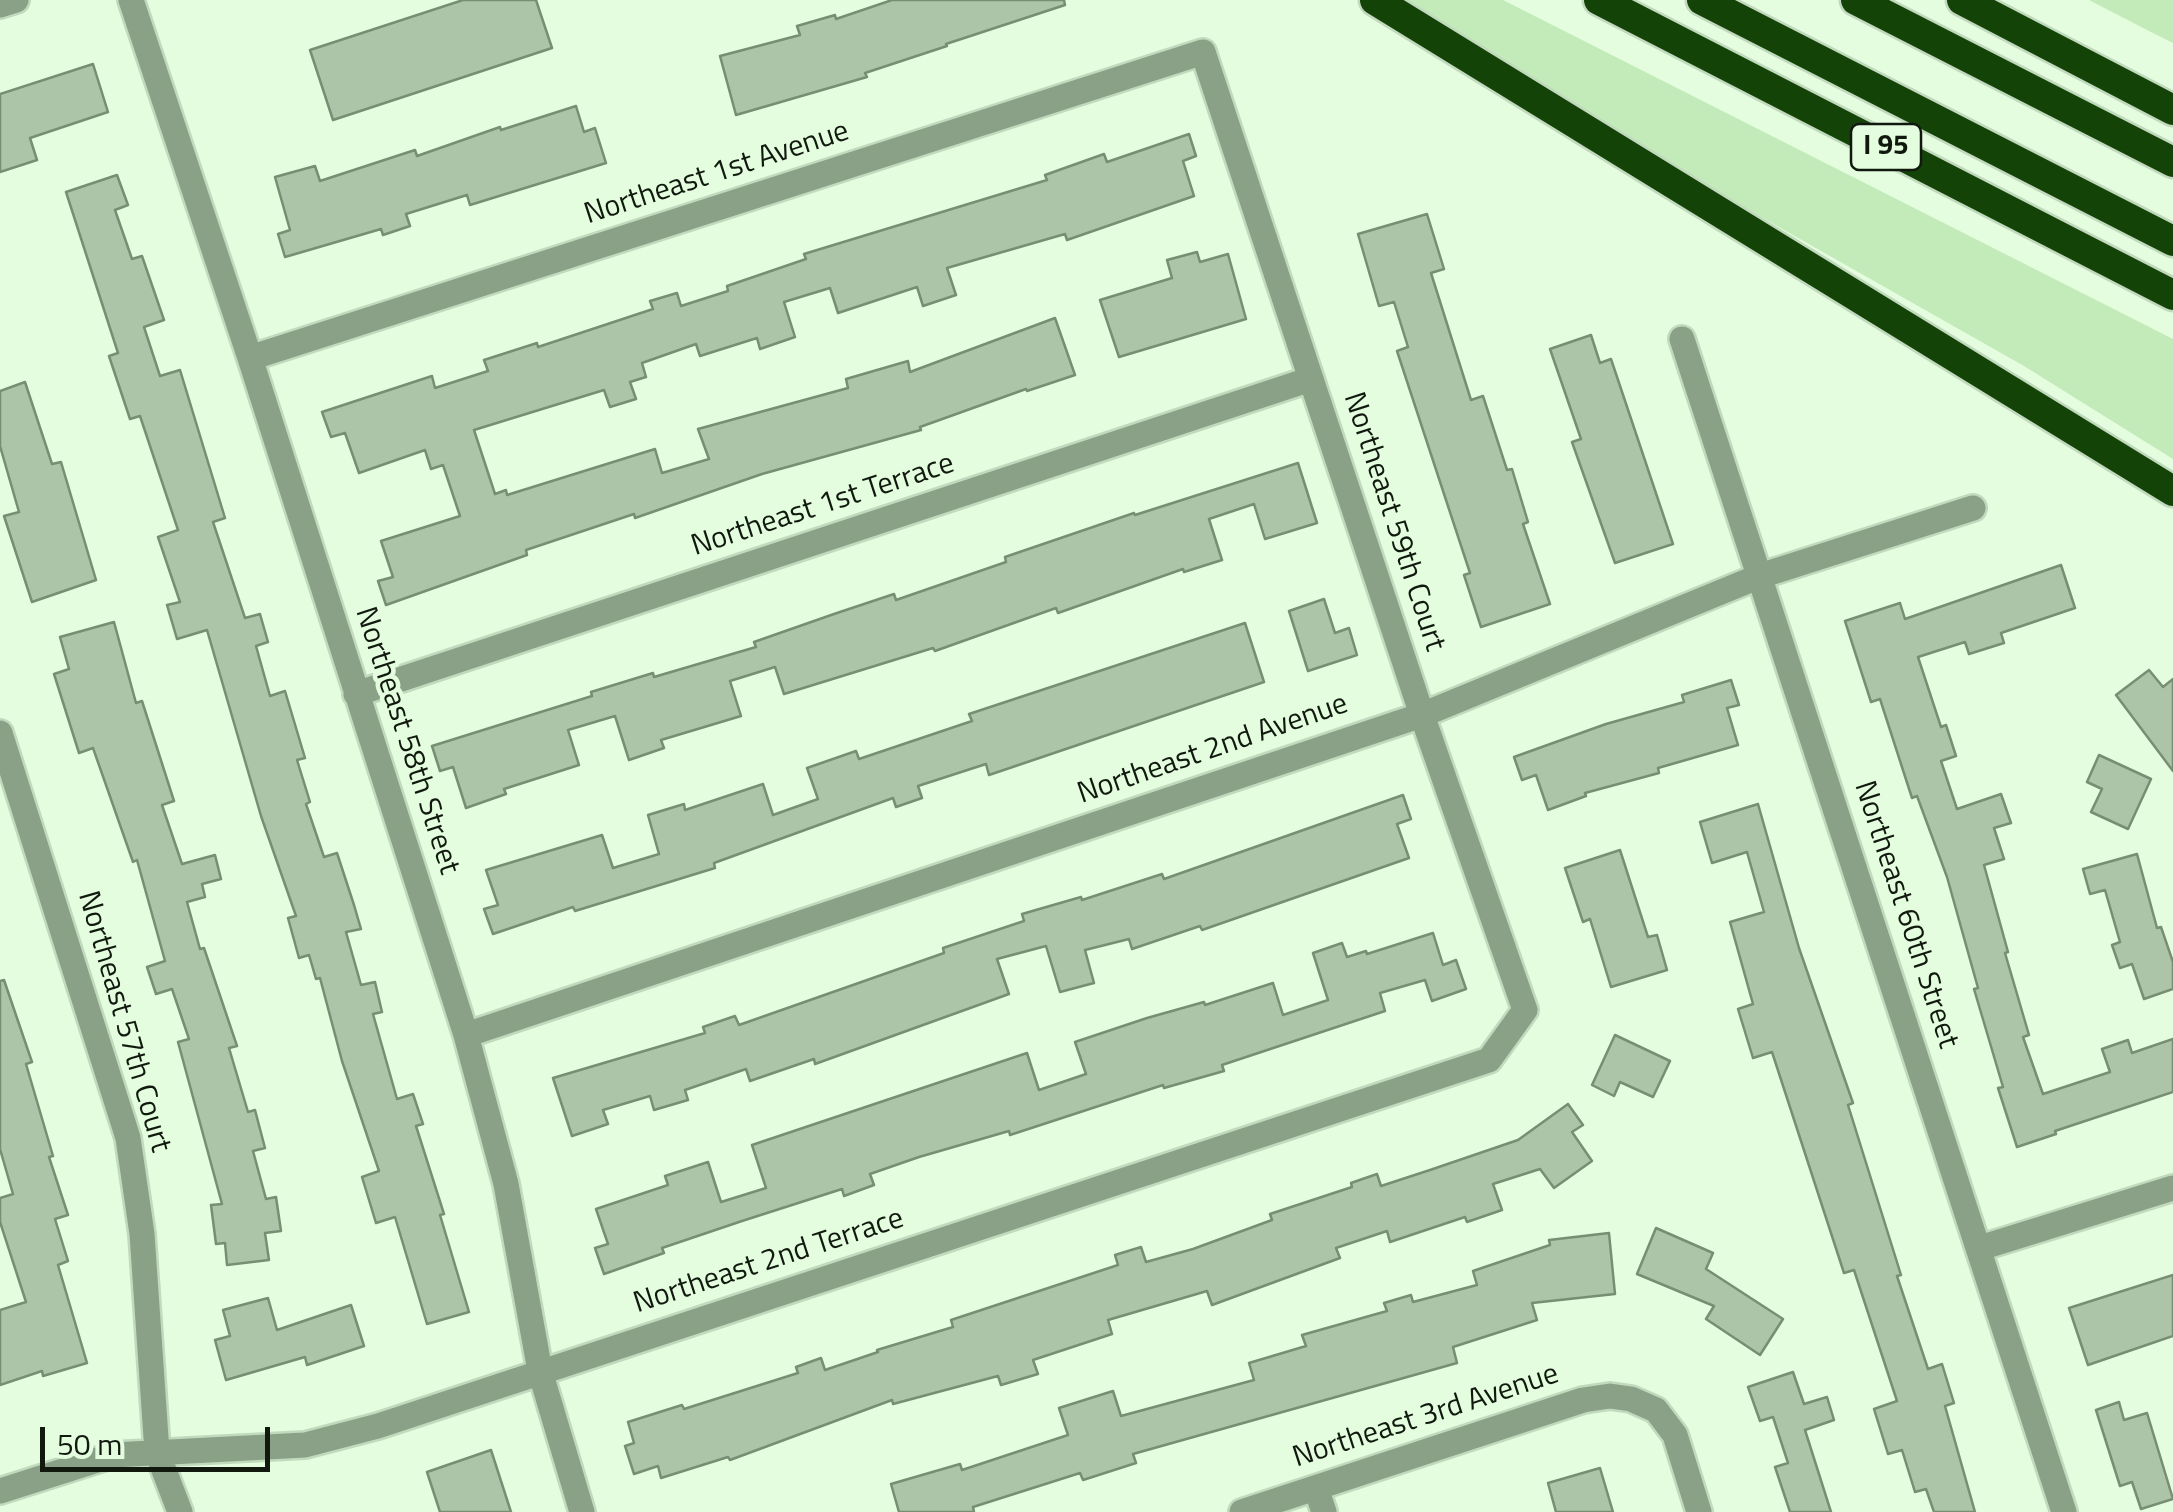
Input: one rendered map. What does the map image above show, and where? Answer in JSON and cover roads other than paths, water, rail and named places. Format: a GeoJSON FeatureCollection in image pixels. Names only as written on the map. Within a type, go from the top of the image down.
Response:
{"type":"FeatureCollection","features":[{"type":"Feature","properties":{"kind":"highway"},"geometry":{"type":"LineString","coordinates":[[1375,0],[2173,490]]}},
{"type":"Feature","properties":{"kind":"highway","name":"I 95"},"geometry":{"type":"LineString","coordinates":[[1599,0],[2173,295]]}},
{"type":"Feature","properties":{"kind":"highway"},"geometry":{"type":"LineString","coordinates":[[1702,0],[2173,241]]}},
{"type":"Feature","properties":{"kind":"highway"},"geometry":{"type":"LineString","coordinates":[[1856,0],[2173,162]]}},
{"type":"Feature","properties":{"kind":"highway"},"geometry":{"type":"LineString","coordinates":[[1962,0],[2173,110]]}},
{"type":"Feature","properties":{"kind":"street"},"geometry":{"type":"LineString","coordinates":[[0,5],[16,0]]}},
{"type":"Feature","properties":{"kind":"street","name":"Northeast 58th Street"},"geometry":{"type":"LineString","coordinates":[[132,0],[466,1036],[506,1184],[540,1371],[582,1512]]}},
{"type":"Feature","properties":{"kind":"street","name":"Northeast 1st Avenue"},"geometry":{"type":"LineString","coordinates":[[250,358],[1204,52]]}},
{"type":"Feature","properties":{"kind":"street","name":"Northeast 59th Court"},"geometry":{"type":"LineString","coordinates":[[1204,52],[1422,715],[1525,1010]]}},
{"type":"Feature","properties":{"kind":"street","name":"Northeast 60th Street"},"geometry":{"type":"LineString","coordinates":[[1682,339],[2064,1512]]}},
{"type":"Feature","properties":{"kind":"street","name":"Northeast 1st Terrace"},"geometry":{"type":"LineString","coordinates":[[356,694],[1311,379]]}},
{"type":"Feature","properties":{"kind":"street","name":"Northeast 2nd Avenue"},"geometry":{"type":"LineString","coordinates":[[466,1036],[1422,715],[1760,576],[1974,508]]}},
{"type":"Feature","properties":{"kind":"street","name":"Northeast 57th Court"},"geometry":{"type":"LineString","coordinates":[[0,732],[128,1138],[142,1234],[157,1452],[180,1512]]}},
{"type":"Feature","properties":{"kind":"street","name":"Northeast 2nd Terrace"},"geometry":{"type":"LineString","coordinates":[[0,1490],[113,1456],[305,1444],[378,1426],[1489,1060],[1525,1010]]}},
{"type":"Feature","properties":{"kind":"street"},"geometry":{"type":"LineString","coordinates":[[1980,1248],[2173,1188]]}},
{"type":"Feature","properties":{"kind":"street","name":"Northeast 3rd Avenue"},"geometry":{"type":"LineString","coordinates":[[1242,1512],[1320,1500],[1584,1400],[1610,1396],[1656,1410],[1674,1436],[1699,1512]]}}]}
